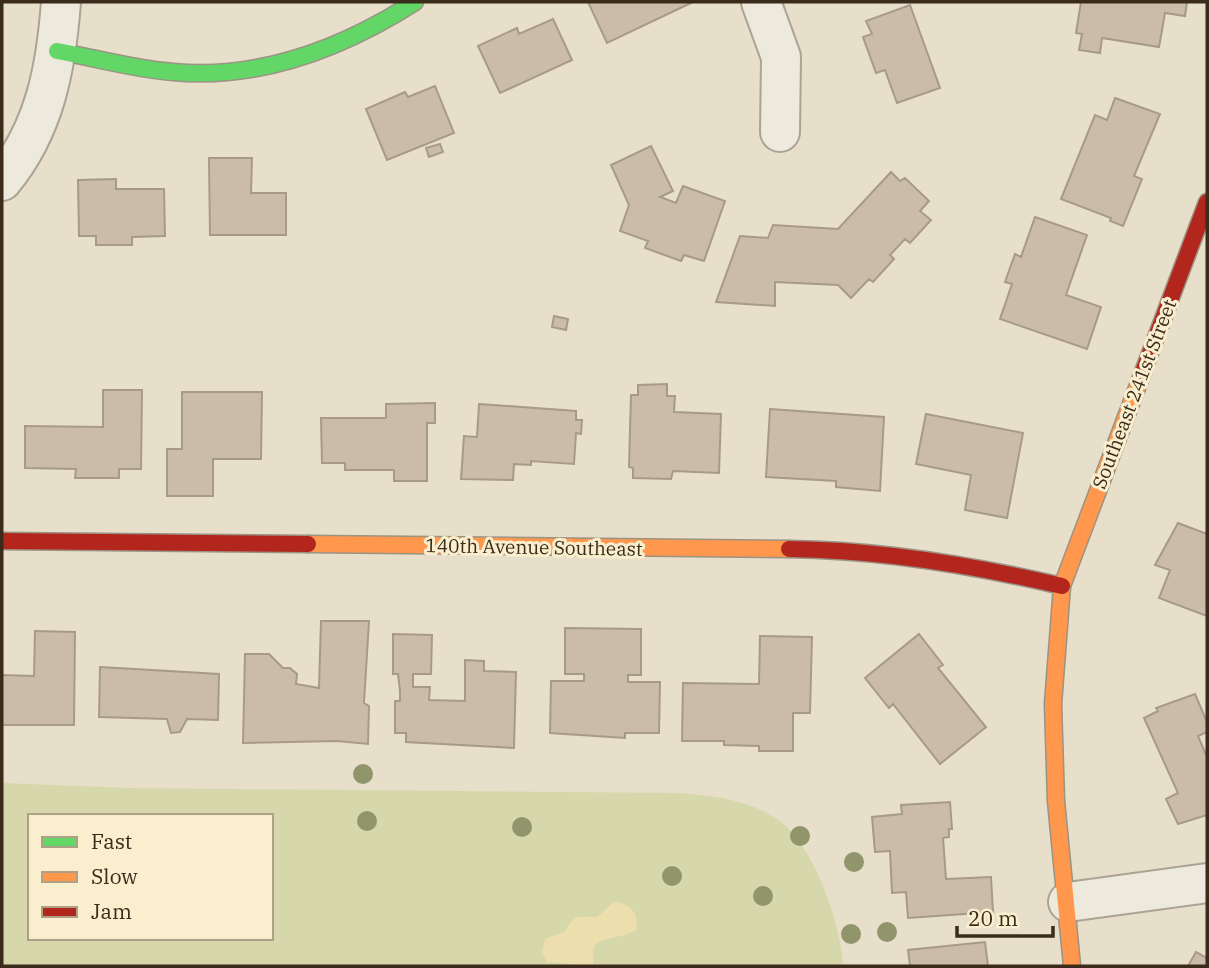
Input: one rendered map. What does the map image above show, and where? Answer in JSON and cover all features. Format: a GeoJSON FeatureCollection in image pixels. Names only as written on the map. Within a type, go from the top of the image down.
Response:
{"type":"FeatureCollection","features":[{"type":"Feature","properties":{"kind":"street"},"geometry":{"type":"LineString","coordinates":[[2,181],[33,132],[48,97],[57,51],[61,2]]}},
{"type":"Feature","properties":{"kind":"street"},"geometry":{"type":"LineString","coordinates":[[57,51],[175,73],[243,70],[307,57],[397,14],[415,2]]}},
{"type":"Feature","properties":{"kind":"street"},"geometry":{"type":"LineString","coordinates":[[761,2],[781,57],[780,132]]}},
{"type":"Feature","properties":{"kind":"street","name":"Southeast 241st Street"},"geometry":{"type":"LineString","coordinates":[[1072,966],[1068,902],[1056,802],[1053,704],[1062,586],[1207,202]]}},
{"type":"Feature","properties":{"kind":"street","name":"140th Avenue Southeast"},"geometry":{"type":"LineString","coordinates":[[2,541],[840,550],[974,565],[1062,586]]}},
{"type":"Feature","properties":{"kind":"street"},"geometry":{"type":"LineString","coordinates":[[1068,902],[1207,883]]}},
{"type":"Feature","properties":{"kind":"green space"},"geometry":{"type":"Polygon","coordinates":[[[2,783],[132,788],[680,793],[728,799],[752,806],[774,817],[788,828],[801,844],[831,907],[843,966],[2,966],[2,783]]]}},
{"type":"Feature","properties":{"kind":"sand"},"geometry":{"type":"Polygon","coordinates":[[[614,902],[632,910],[637,924],[636,930],[596,944],[593,950],[593,966],[547,962],[542,953],[545,939],[564,932],[578,917],[597,917],[614,902]]]}},
{"type":"Feature","properties":{"kind":"building"},"geometry":{"type":"Polygon","coordinates":[[[588,2],[693,2],[607,43],[588,2]]]}},
{"type":"Feature","properties":{"kind":"building"},"geometry":{"type":"Polygon","coordinates":[[[1081,2],[1187,2],[1185,16],[1165,13],[1159,47],[1102,38],[1100,53],[1079,50],[1082,34],[1076,33],[1081,2]]]}},
{"type":"Feature","properties":{"kind":"building"},"geometry":{"type":"Polygon","coordinates":[[[910,5],[940,88],[897,103],[885,70],[876,73],[863,37],[872,34],[866,21],[910,5]]]}},
{"type":"Feature","properties":{"kind":"building"},"geometry":{"type":"Polygon","coordinates":[[[553,19],[572,60],[500,93],[478,46],[517,28],[519,34],[553,19]]]}},
{"type":"Feature","properties":{"kind":"building"},"geometry":{"type":"Polygon","coordinates":[[[435,86],[454,133],[387,160],[366,109],[405,92],[408,97],[435,86]]]}},
{"type":"Feature","properties":{"kind":"building"},"geometry":{"type":"Polygon","coordinates":[[[1115,98],[1160,114],[1134,176],[1142,179],[1123,226],[1110,221],[1111,218],[1061,199],[1095,115],[1107,120],[1115,98]]]}},
{"type":"Feature","properties":{"kind":"building"},"geometry":{"type":"Polygon","coordinates":[[[440,144],[443,152],[429,157],[426,148],[440,144]]]}},
{"type":"Feature","properties":{"kind":"building"},"geometry":{"type":"Polygon","coordinates":[[[651,146],[673,191],[660,197],[676,203],[683,186],[725,201],[704,261],[684,255],[681,261],[645,248],[648,241],[620,231],[629,205],[611,165],[651,146]]]}},
{"type":"Feature","properties":{"kind":"building"},"geometry":{"type":"Polygon","coordinates":[[[209,158],[252,158],[251,193],[286,193],[286,235],[210,235],[209,158]]]}},
{"type":"Feature","properties":{"kind":"building"},"geometry":{"type":"Polygon","coordinates":[[[891,172],[900,181],[905,178],[929,201],[920,211],[931,220],[910,243],[905,239],[890,255],[894,259],[873,282],[869,279],[851,298],[838,285],[775,282],[775,306],[716,302],[740,236],[768,238],[773,225],[838,229],[891,172]]]}},
{"type":"Feature","properties":{"kind":"building"},"geometry":{"type":"Polygon","coordinates":[[[116,179],[116,189],[164,189],[165,236],[132,237],[132,245],[96,245],[96,236],[79,236],[78,180],[116,179]]]}},
{"type":"Feature","properties":{"kind":"building"},"geometry":{"type":"Polygon","coordinates":[[[1035,217],[1087,235],[1066,295],[1101,307],[1087,349],[1000,319],[1012,284],[1005,282],[1015,254],[1021,257],[1035,217]]]}},
{"type":"Feature","properties":{"kind":"building"},"geometry":{"type":"Polygon","coordinates":[[[554,316],[568,319],[566,330],[552,327],[554,316]]]}},
{"type":"Feature","properties":{"kind":"building"},"geometry":{"type":"Polygon","coordinates":[[[667,384],[667,396],[675,396],[674,412],[721,414],[719,473],[673,471],[671,479],[633,478],[633,468],[629,467],[631,395],[638,395],[638,385],[667,384]]]}},
{"type":"Feature","properties":{"kind":"building"},"geometry":{"type":"Polygon","coordinates":[[[103,390],[142,390],[141,469],[119,469],[119,478],[75,478],[76,469],[25,468],[25,426],[103,427],[103,390]]]}},
{"type":"Feature","properties":{"kind":"building"},"geometry":{"type":"Polygon","coordinates":[[[182,392],[262,392],[261,459],[213,459],[213,496],[167,496],[167,449],[182,449],[182,392]]]}},
{"type":"Feature","properties":{"kind":"building"},"geometry":{"type":"Polygon","coordinates":[[[435,403],[435,423],[427,423],[427,481],[394,481],[394,470],[345,470],[345,463],[322,463],[321,418],[386,418],[386,404],[435,403]]]}},
{"type":"Feature","properties":{"kind":"building"},"geometry":{"type":"Polygon","coordinates":[[[479,404],[576,411],[576,420],[582,420],[581,434],[576,433],[574,464],[531,461],[531,465],[514,464],[513,480],[461,479],[464,436],[477,437],[479,404]]]}},
{"type":"Feature","properties":{"kind":"building"},"geometry":{"type":"Polygon","coordinates":[[[770,409],[884,417],[880,491],[836,487],[836,481],[766,477],[770,409]]]}},
{"type":"Feature","properties":{"kind":"building"},"geometry":{"type":"Polygon","coordinates":[[[926,414],[1023,433],[1007,518],[965,510],[971,475],[916,464],[926,414]]]}},
{"type":"Feature","properties":{"kind":"building"},"geometry":{"type":"Polygon","coordinates":[[[1178,523],[1207,534],[1207,616],[1159,598],[1170,570],[1155,565],[1178,523]]]}},
{"type":"Feature","properties":{"kind":"building"},"geometry":{"type":"Polygon","coordinates":[[[321,621],[369,621],[364,703],[369,706],[368,744],[337,741],[243,743],[245,654],[269,654],[283,668],[290,668],[297,674],[296,684],[319,688],[321,621]]]}},
{"type":"Feature","properties":{"kind":"building"},"geometry":{"type":"Polygon","coordinates":[[[565,628],[641,629],[641,675],[628,675],[628,682],[660,682],[659,733],[625,733],[625,738],[550,733],[551,681],[584,681],[584,674],[565,674],[565,628]]]}},
{"type":"Feature","properties":{"kind":"building"},"geometry":{"type":"Polygon","coordinates":[[[35,631],[75,632],[74,725],[2,725],[2,675],[34,676],[35,631]]]}},
{"type":"Feature","properties":{"kind":"building"},"geometry":{"type":"Polygon","coordinates":[[[393,634],[432,635],[431,674],[413,674],[413,687],[430,687],[429,700],[465,701],[465,660],[484,661],[484,671],[516,672],[514,748],[406,742],[406,733],[395,733],[395,701],[400,701],[400,691],[398,674],[393,674],[393,634]]]}},
{"type":"Feature","properties":{"kind":"building"},"geometry":{"type":"Polygon","coordinates":[[[919,634],[943,665],[938,668],[986,727],[940,764],[893,704],[889,708],[865,678],[919,634]]]}},
{"type":"Feature","properties":{"kind":"building"},"geometry":{"type":"Polygon","coordinates":[[[760,636],[812,637],[810,713],[793,713],[793,751],[759,751],[759,746],[724,745],[724,741],[682,741],[683,683],[759,684],[760,636]]]}},
{"type":"Feature","properties":{"kind":"building"},"geometry":{"type":"Polygon","coordinates":[[[100,667],[219,674],[218,720],[187,719],[180,732],[171,733],[167,719],[99,717],[100,667]]]}},
{"type":"Feature","properties":{"kind":"building"},"geometry":{"type":"Polygon","coordinates":[[[1195,694],[1207,722],[1207,732],[1198,736],[1207,757],[1207,815],[1178,824],[1166,799],[1178,793],[1144,718],[1158,711],[1156,708],[1195,694]]]}},
{"type":"Feature","properties":{"kind":"building"},"geometry":{"type":"Polygon","coordinates":[[[950,802],[952,829],[949,829],[949,837],[943,838],[946,879],[991,877],[993,912],[908,918],[906,892],[892,893],[890,851],[875,852],[872,817],[902,814],[901,805],[950,802]]]}},
{"type":"Feature","properties":{"kind":"building"},"geometry":{"type":"Polygon","coordinates":[[[985,942],[988,966],[910,966],[908,950],[985,942]]]}},
{"type":"Feature","properties":{"kind":"building"},"geometry":{"type":"Polygon","coordinates":[[[1196,952],[1207,958],[1207,966],[1188,966],[1196,952]]]}},
{"type":"Feature","properties":{"kind":"traffic: fast"},"geometry":{"type":"LineString","coordinates":[[57,51],[158,71],[237,71],[300,57],[330,46],[387,19],[415,2]]}},
{"type":"Feature","properties":{"kind":"traffic: slow"},"geometry":{"type":"LineString","coordinates":[[1072,966],[1056,801],[1053,704],[1062,586],[1143,372]]}},
{"type":"Feature","properties":{"kind":"traffic: slow"},"geometry":{"type":"LineString","coordinates":[[308,544],[789,549]]}},
{"type":"Feature","properties":{"kind":"traffic: jam"},"geometry":{"type":"LineString","coordinates":[[1143,372],[1207,202]]}},
{"type":"Feature","properties":{"kind":"traffic: jam"},"geometry":{"type":"LineString","coordinates":[[2,541],[308,544]]}},
{"type":"Feature","properties":{"kind":"traffic: jam"},"geometry":{"type":"LineString","coordinates":[[789,549],[858,552],[927,560],[1062,586]]}}]}
